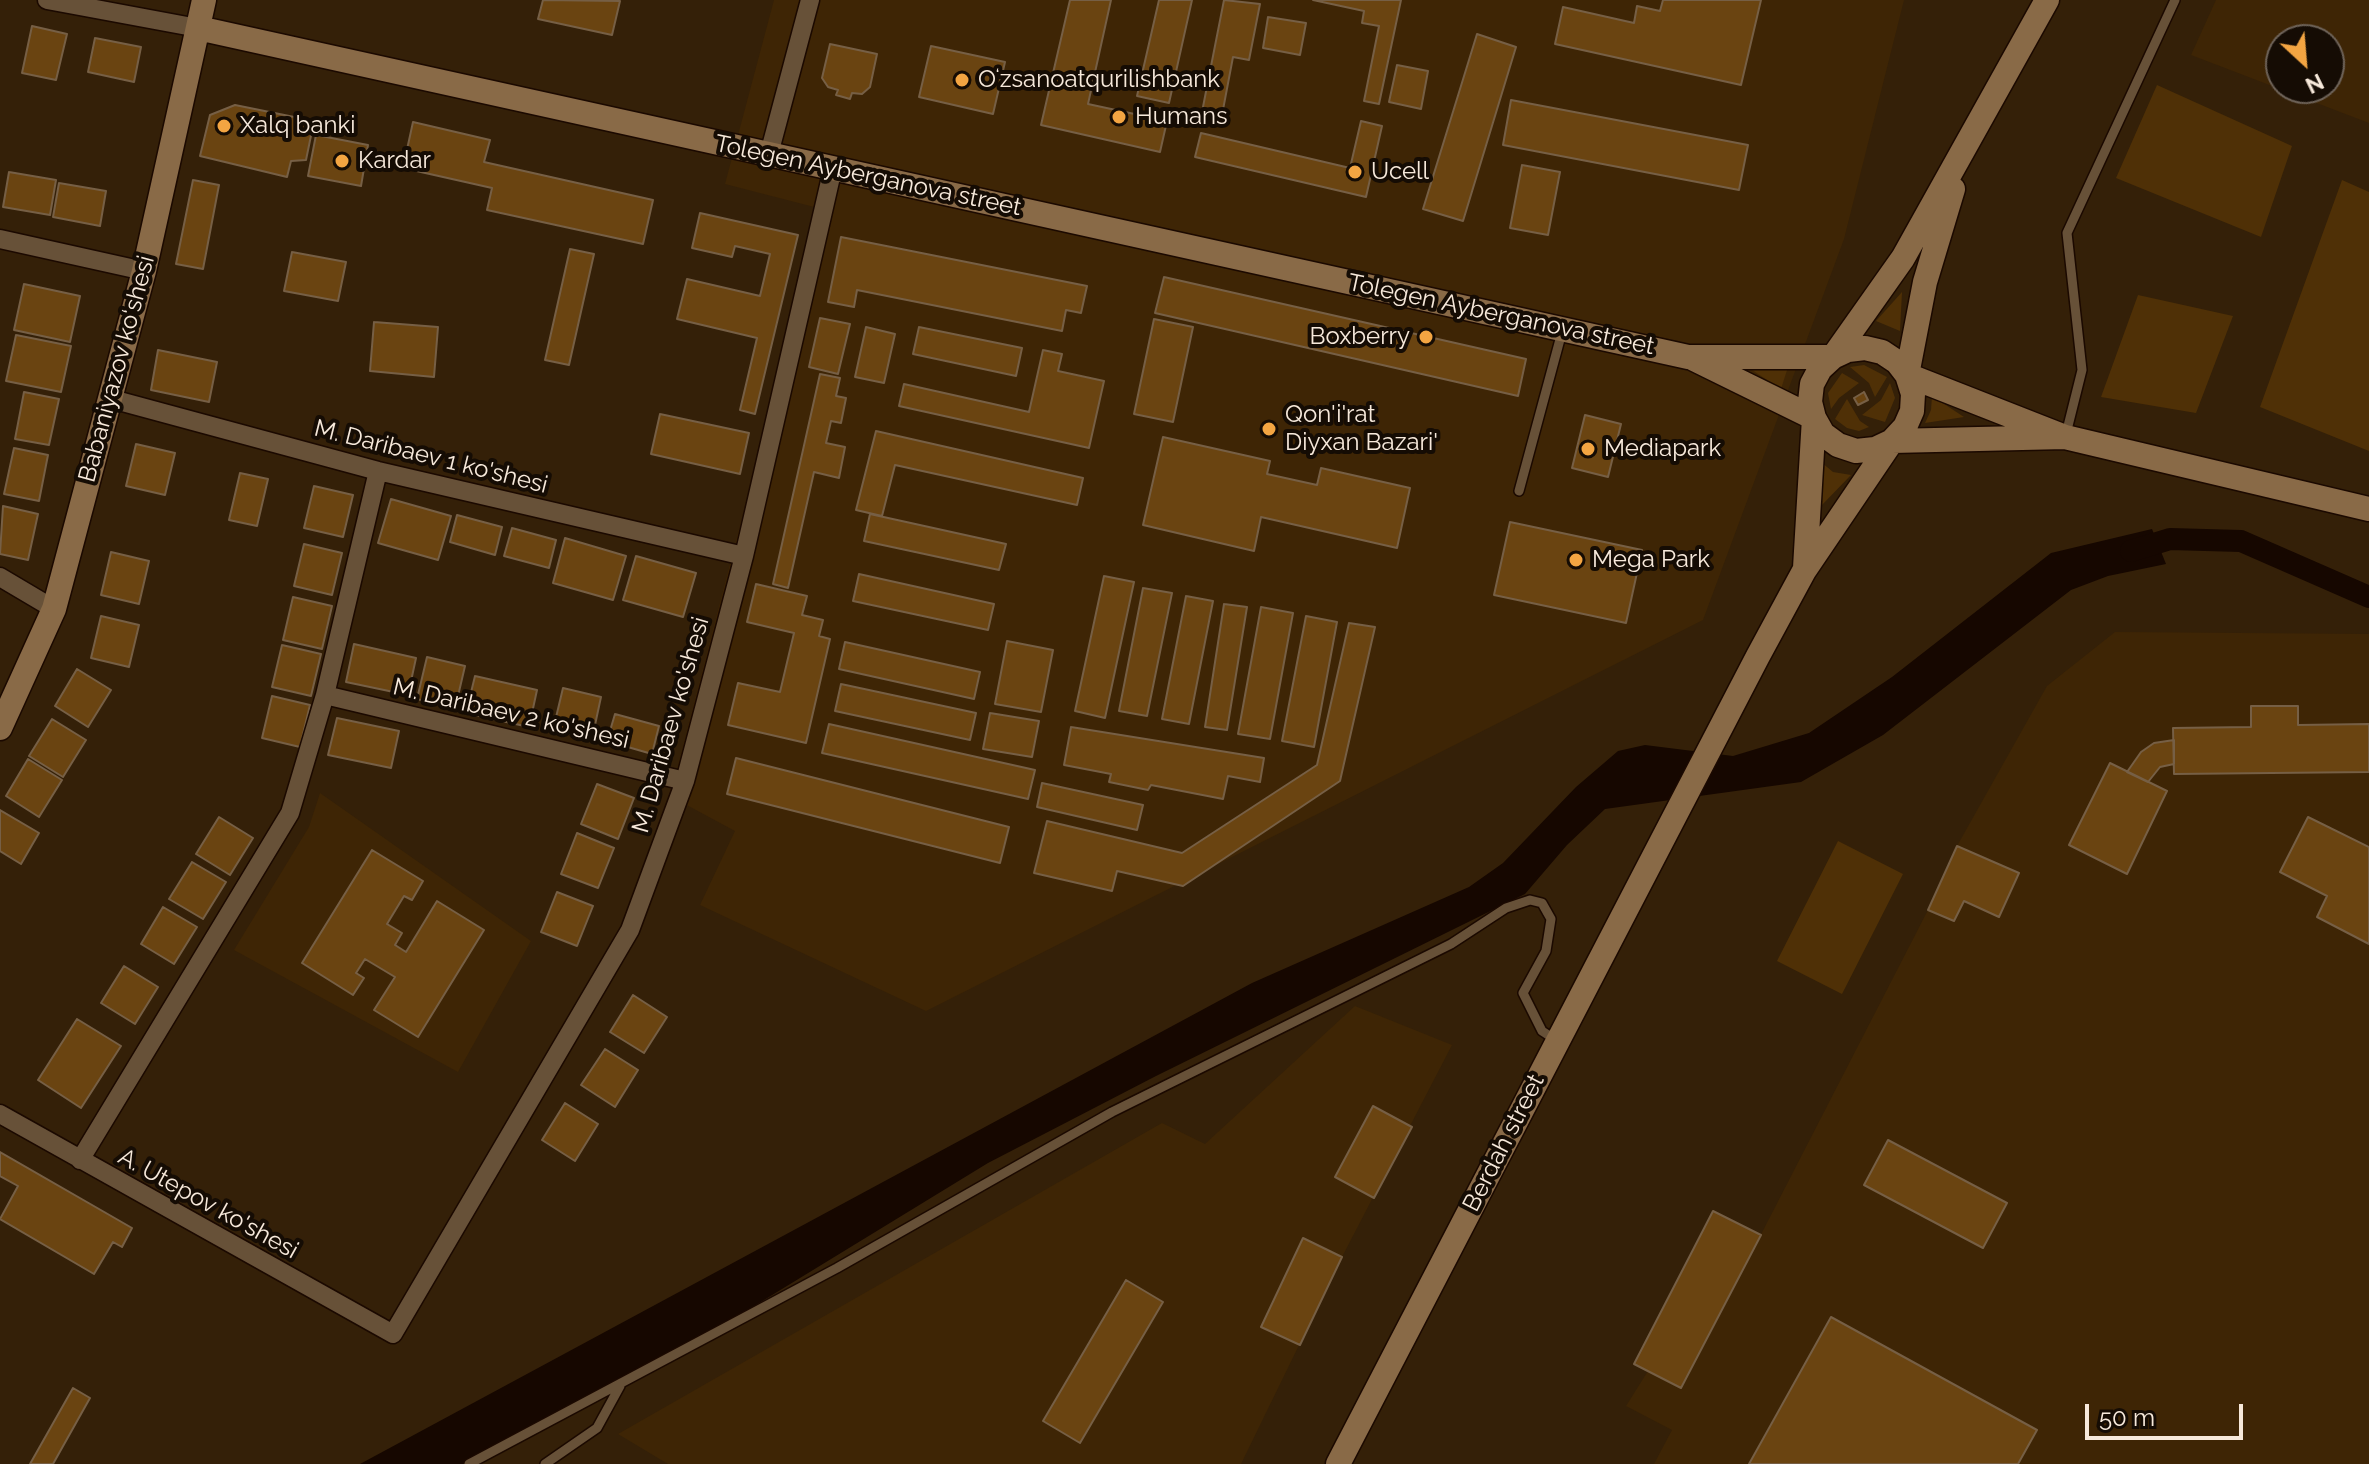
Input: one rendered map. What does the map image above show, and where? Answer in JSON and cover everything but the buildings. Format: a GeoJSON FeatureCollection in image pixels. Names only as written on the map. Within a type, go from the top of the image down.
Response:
{"type":"FeatureCollection","features":[{"type":"Feature","properties":{"kind":"street","name":"Tolegen Ayberganova street"},"geometry":{"type":"LineString","coordinates":[[47,0],[198,28],[1688,357],[1833,357]]}},
{"type":"Feature","properties":{"kind":"street","name":"Babaniyazov ko‘shesi"},"geometry":{"type":"LineString","coordinates":[[0,728],[54,609],[144,271],[204,0]]}},
{"type":"Feature","properties":{"kind":"street"},"geometry":{"type":"LineString","coordinates":[[769,154],[810,0]]}},
{"type":"Feature","properties":{"kind":"street"},"geometry":{"type":"LineString","coordinates":[[1833,357],[1848,350],[1874,350],[1897,362],[1907,375],[1913,394],[1912,411],[1905,427],[1892,441],[1875,449],[1847,448],[1823,434],[1810,402],[1812,384],[1903,258],[2047,0]]}},
{"type":"Feature","properties":{"kind":"street"},"geometry":{"type":"LineString","coordinates":[[1907,375],[1925,282],[1965,148]]}},
{"type":"Feature","properties":{"kind":"street","name":"M. Daribaev ko'shesi"},"geometry":{"type":"LineString","coordinates":[[393,1334],[630,930],[685,781],[744,556],[833,168]]}},
{"type":"Feature","properties":{"kind":"street"},"geometry":{"type":"LineString","coordinates":[[0,239],[144,271]]}},
{"type":"Feature","properties":{"kind":"street","name":"Tolegen Ayberganova street"},"geometry":{"type":"LineString","coordinates":[[1688,357],[1814,418]]}},
{"type":"Feature","properties":{"kind":"street"},"geometry":{"type":"LineString","coordinates":[[1907,375],[2065,437],[2369,509]]}},
{"type":"Feature","properties":{"kind":"street","name":"M. Daribaev 1 ko'shesi"},"geometry":{"type":"LineString","coordinates":[[108,398],[378,471],[744,556]]}},
{"type":"Feature","properties":{"kind":"street"},"geometry":{"type":"LineString","coordinates":[[1804,571],[1814,418]]}},
{"type":"Feature","properties":{"kind":"street"},"geometry":{"type":"LineString","coordinates":[[1892,441],[2065,437]]}},
{"type":"Feature","properties":{"kind":"street","name":"Berdah street"},"geometry":{"type":"LineString","coordinates":[[1338,1464],[1804,571],[1892,441]]}},
{"type":"Feature","properties":{"kind":"street"},"geometry":{"type":"LineString","coordinates":[[80,1160],[290,813],[325,695],[378,471]]}},
{"type":"Feature","properties":{"kind":"street"},"geometry":{"type":"LineString","coordinates":[[0,577],[54,609]]}},
{"type":"Feature","properties":{"kind":"street","name":"M. Daribaev 2 ko'shesi"},"geometry":{"type":"LineString","coordinates":[[325,695],[685,781]]}},
{"type":"Feature","properties":{"kind":"street","name":"A. Utepov ko'shesi"},"geometry":{"type":"LineString","coordinates":[[0,1114],[393,1334]]}},
{"type":"Feature","properties":{"kind":"lane"},"geometry":{"type":"LineString","coordinates":[[2065,437],[2082,370],[2067,233],[2175,0]]}},
{"type":"Feature","properties":{"kind":"lane"},"geometry":{"type":"LineString","coordinates":[[1519,491],[1563,329]]}},
{"type":"Feature","properties":{"kind":"lane"},"geometry":{"type":"LineString","coordinates":[[469,1464],[620,1386],[1112,1112],[1438,951],[1506,908],[1530,900],[1542,903],[1551,919],[1546,951],[1523,993],[1542,1031],[1557,1040]]}},
{"type":"Feature","properties":{"kind":"lane"},"geometry":{"type":"LineString","coordinates":[[545,1464],[575,1447],[597,1428],[620,1386]]}},
{"type":"Feature","properties":{"kind":"shaded area","name":"Qon'i'rat Diyxan Bazari'"},"geometry":{"type":"Polygon","coordinates":[[[774,0],[1904,0],[1844,239],[1703,620],[926,1011],[700,905],[735,831],[670,796],[822,209],[725,184],[774,0]]]}},
{"type":"Feature","properties":{"kind":"shaded area"},"geometry":{"type":"Polygon","coordinates":[[[2216,0],[2369,0],[2369,123],[2319,104],[2345,104],[2345,24],[2265,24],[2265,83],[2191,55],[2216,0]]]}},
{"type":"Feature","properties":{"kind":"shaded area"},"geometry":{"type":"Polygon","coordinates":[[[2157,85],[2292,146],[2261,237],[2116,178],[2157,85]]]}},
{"type":"Feature","properties":{"kind":"shaded area"},"geometry":{"type":"Polygon","coordinates":[[[2342,180],[2369,192],[2369,451],[2260,407],[2342,180]]]}},
{"type":"Feature","properties":{"kind":"shaded area"},"geometry":{"type":"Polygon","coordinates":[[[1902,292],[1900,331],[1876,321],[1902,292]]]}},
{"type":"Feature","properties":{"kind":"shaded area"},"geometry":{"type":"Polygon","coordinates":[[[2138,295],[2233,316],[2196,413],[2101,397],[2138,295]]]}},
{"type":"Feature","properties":{"kind":"shaded area"},"geometry":{"type":"Polygon","coordinates":[[[1864,365],[1887,377],[1875,397],[1869,383],[1850,367],[1864,365]]]}},
{"type":"Feature","properties":{"kind":"shaded area"},"geometry":{"type":"Polygon","coordinates":[[[1788,367],[1781,389],[1752,370],[1788,367]]]}},
{"type":"Feature","properties":{"kind":"shaded area"},"geometry":{"type":"Polygon","coordinates":[[[1842,373],[1859,383],[1839,398],[1831,409],[1828,393],[1842,373]]]}},
{"type":"Feature","properties":{"kind":"shaded area"},"geometry":{"type":"Polygon","coordinates":[[[1890,383],[1895,398],[1885,422],[1862,415],[1881,400],[1890,383]]]}},
{"type":"Feature","properties":{"kind":"shaded area"},"geometry":{"type":"Polygon","coordinates":[[[1932,396],[1964,417],[1925,423],[1931,410],[1932,396]]]}},
{"type":"Feature","properties":{"kind":"shaded area"},"geometry":{"type":"Polygon","coordinates":[[[1847,399],[1860,421],[1869,427],[1859,431],[1847,428],[1835,419],[1847,399]]]}},
{"type":"Feature","properties":{"kind":"shaded area"},"geometry":{"type":"Polygon","coordinates":[[[1821,462],[1833,472],[1851,475],[1822,505],[1821,462]]]}},
{"type":"Feature","properties":{"kind":"shaded area"},"geometry":{"type":"Polygon","coordinates":[[[2152,529],[2166,564],[2108,576],[2071,590],[1883,735],[1801,782],[1605,809],[1567,845],[1525,894],[1156,1076],[988,1163],[679,1352],[469,1464],[360,1464],[1252,983],[1469,887],[1503,863],[1576,787],[1618,751],[1645,745],[1733,756],[1809,733],[1892,677],[2051,553],[2152,529]]]}},
{"type":"Feature","properties":{"kind":"shaded area"},"geometry":{"type":"Polygon","coordinates":[[[2115,632],[2369,634],[2369,1464],[2018,1464],[2036,1430],[1831,1317],[1749,1464],[1654,1464],[1672,1430],[1626,1406],[1648,1371],[1682,1388],[1928,910],[1957,846],[2047,686],[2115,632]]]}},
{"type":"Feature","properties":{"kind":"shaded area"},"geometry":{"type":"Polygon","coordinates":[[[320,793],[531,941],[458,1072],[234,950],[309,827],[320,793]]]}},
{"type":"Feature","properties":{"kind":"shaded area"},"geometry":{"type":"Polygon","coordinates":[[[1838,841],[1903,874],[1842,994],[1777,961],[1838,841]]]}},
{"type":"Feature","properties":{"kind":"shaded area"},"geometry":{"type":"Polygon","coordinates":[[[1355,1006],[1452,1045],[1342,1257],[1241,1464],[668,1464],[618,1434],[1162,1123],[1205,1144],[1355,1006]]]}},
{"type":"Feature","properties":{"kind":"waterway"},"geometry":{"type":"LineString","coordinates":[[2131,551],[2170,539],[2241,541],[2369,597]]}},
{"type":"Feature","properties":{"kind":"place","name":"Oʻzsanoatqurilishbank"},"geometry":{"type":"Point","coordinates":[962,80]}},
{"type":"Feature","properties":{"kind":"place","name":"Humans"},"geometry":{"type":"Point","coordinates":[1119,117]}},
{"type":"Feature","properties":{"kind":"place","name":"Xalq banki"},"geometry":{"type":"Point","coordinates":[224,126]}},
{"type":"Feature","properties":{"kind":"place","name":"Kardar"},"geometry":{"type":"Point","coordinates":[342,161]}},
{"type":"Feature","properties":{"kind":"place","name":"Ucell"},"geometry":{"type":"Point","coordinates":[1355,172]}},
{"type":"Feature","properties":{"kind":"place","name":"Boxberry"},"geometry":{"type":"Point","coordinates":[1426,337]}},
{"type":"Feature","properties":{"kind":"place","name":"Qon'i'rat Diyxan Bazari'"},"geometry":{"type":"Point","coordinates":[1269,429]}},
{"type":"Feature","properties":{"kind":"place","name":"Mediapark"},"geometry":{"type":"Point","coordinates":[1588,449]}},
{"type":"Feature","properties":{"kind":"place","name":"Mega Park"},"geometry":{"type":"Point","coordinates":[1576,560]}}]}
